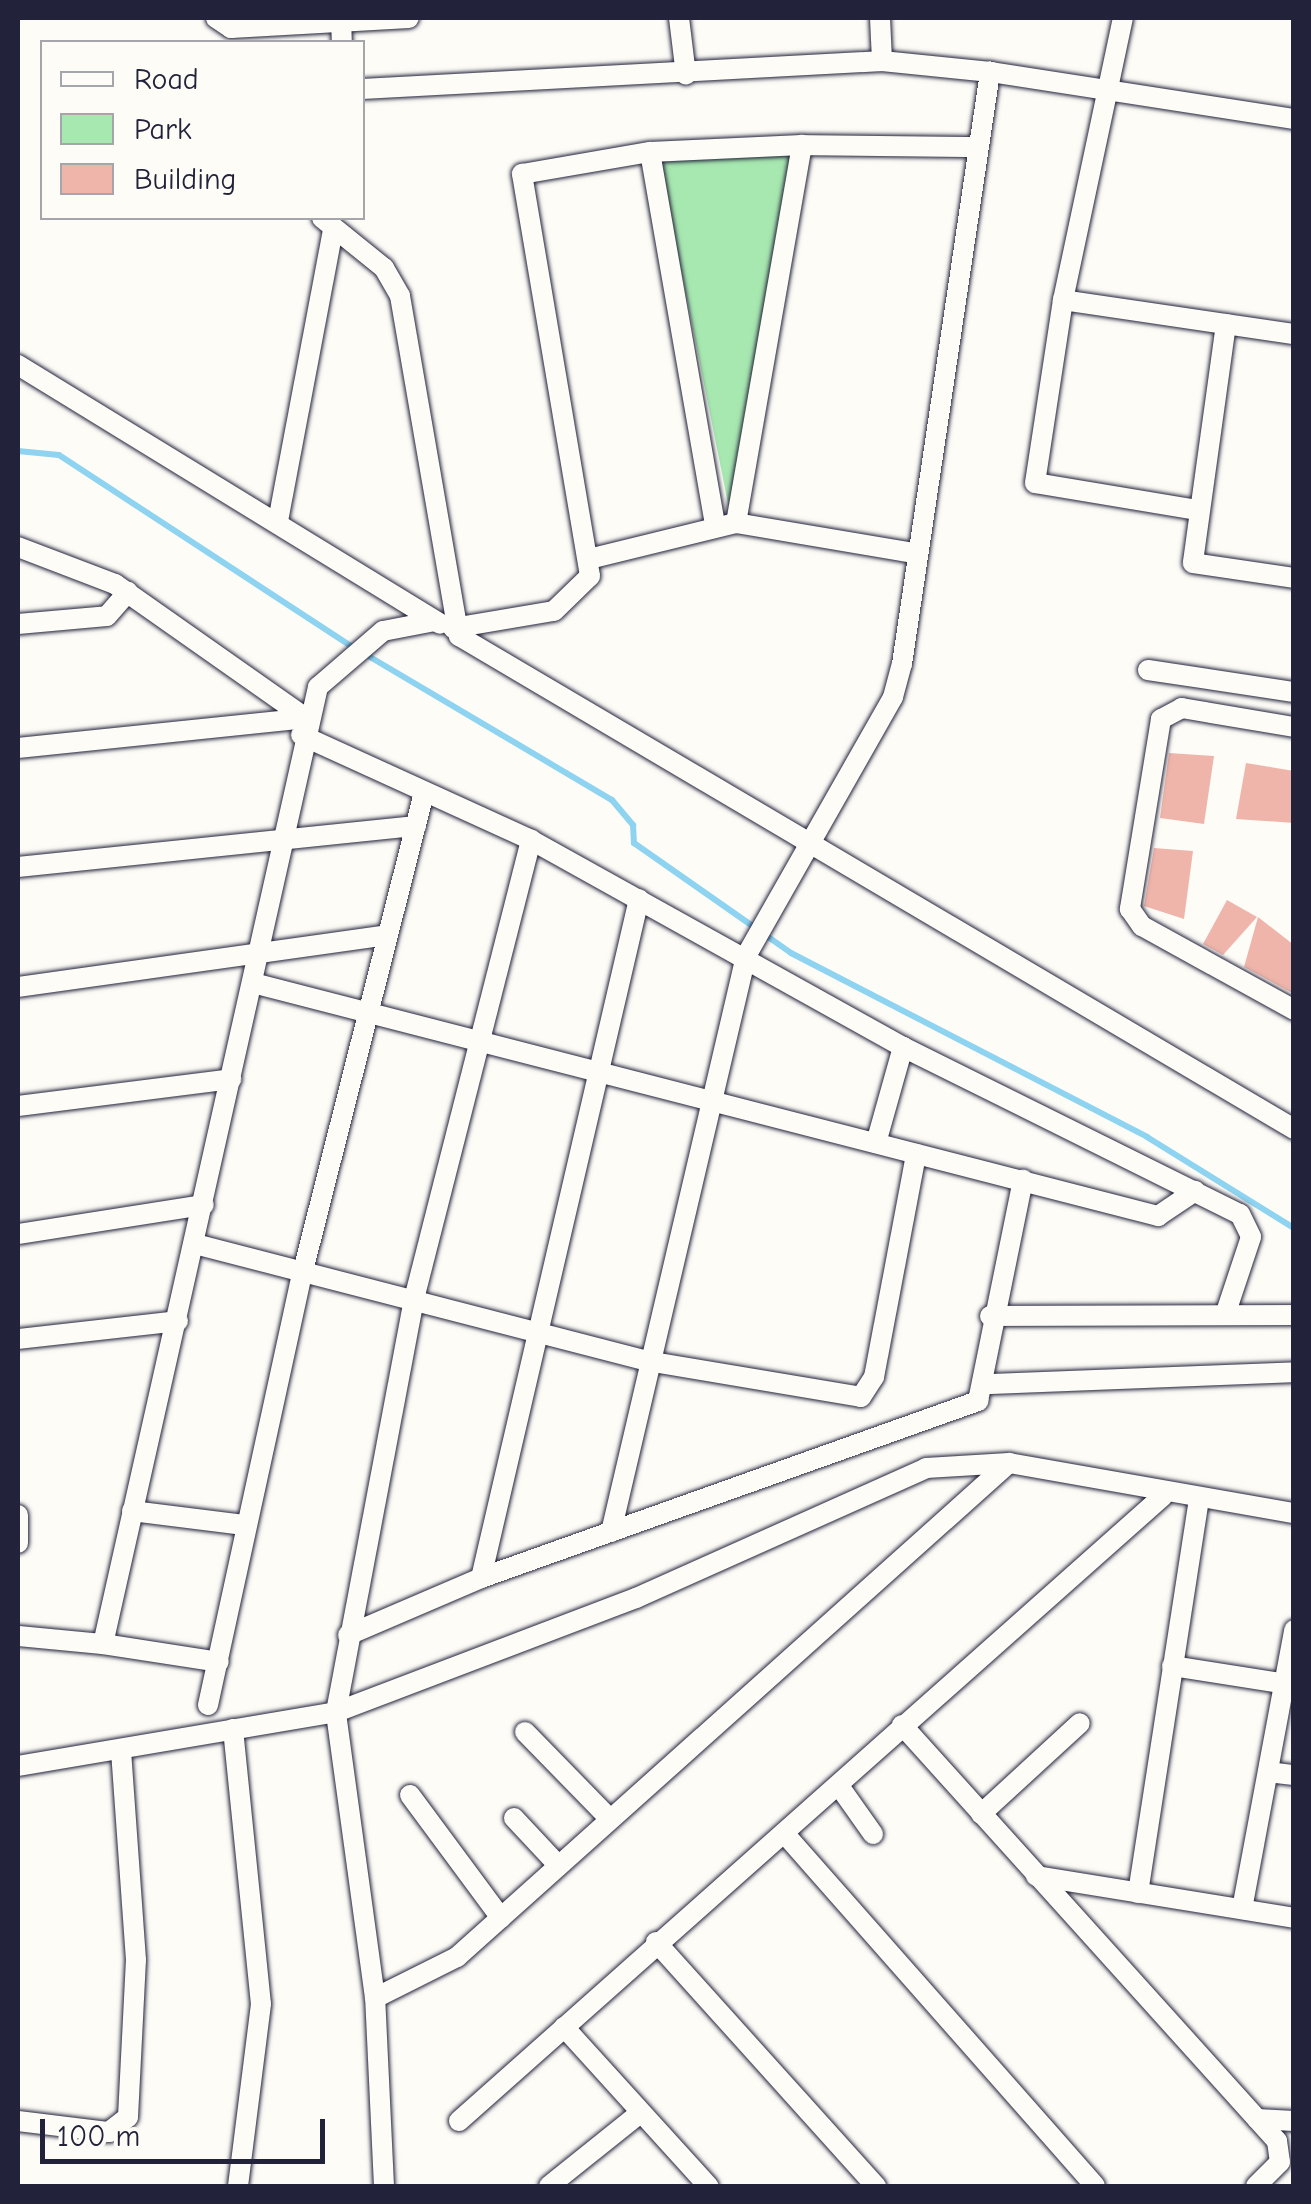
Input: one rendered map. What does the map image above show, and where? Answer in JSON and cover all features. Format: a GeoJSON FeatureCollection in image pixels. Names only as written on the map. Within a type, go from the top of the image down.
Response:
{"type":"FeatureCollection","features":[{"type":"Feature","properties":{"kind":"street"},"geometry":{"type":"LineString","coordinates":[[216,18],[231,28],[342,27],[409,18]]}},
{"type":"Feature","properties":{"kind":"street"},"geometry":{"type":"LineString","coordinates":[[678,18],[686,75]]}},
{"type":"Feature","properties":{"kind":"street"},"geometry":{"type":"LineString","coordinates":[[880,18],[882,61]]}},
{"type":"Feature","properties":{"kind":"street"},"geometry":{"type":"LineString","coordinates":[[1123,18],[1062,300],[1035,483],[1197,510]]}},
{"type":"Feature","properties":{"kind":"street"},"geometry":{"type":"LineString","coordinates":[[365,89],[686,75],[882,61],[990,72],[1294,119]]}},
{"type":"Feature","properties":{"kind":"street"},"geometry":{"type":"LineString","coordinates":[[611,1532],[647,1361],[750,947],[807,836],[893,697],[990,72]]}},
{"type":"Feature","properties":{"kind":"street"},"geometry":{"type":"LineString","coordinates":[[103,1644],[286,834],[304,727],[333,666],[383,631],[449,628],[554,611],[590,576],[592,558],[522,174],[650,152],[802,145],[978,146]]}},
{"type":"Feature","properties":{"kind":"street"},"geometry":{"type":"LineString","coordinates":[[736,522],[802,145]]}},
{"type":"Feature","properties":{"kind":"street"},"geometry":{"type":"LineString","coordinates":[[650,152],[714,524]]}},
{"type":"Feature","properties":{"kind":"street"},"geometry":{"type":"LineString","coordinates":[[278,521],[328,223],[384,268],[400,296],[449,628]]}},
{"type":"Feature","properties":{"kind":"street"},"geometry":{"type":"LineString","coordinates":[[1062,300],[1294,334]]}},
{"type":"Feature","properties":{"kind":"street"},"geometry":{"type":"LineString","coordinates":[[1226,324],[1197,510],[1198,568],[1294,578]]}},
{"type":"Feature","properties":{"kind":"street"},"geometry":{"type":"LineString","coordinates":[[18,365],[449,628],[807,836],[1294,1129]]}},
{"type":"Feature","properties":{"kind":"street"},"geometry":{"type":"LineString","coordinates":[[592,558],[714,524],[736,522],[914,553]]}},
{"type":"Feature","properties":{"kind":"street"},"geometry":{"type":"LineString","coordinates":[[18,547],[128,592],[304,727],[424,793],[531,840],[639,899],[750,947],[903,1047],[1195,1191],[1251,1228],[1226,1312]]}},
{"type":"Feature","properties":{"kind":"street"},"geometry":{"type":"LineString","coordinates":[[18,624],[107,616],[128,592]]}},
{"type":"Feature","properties":{"kind":"street"},"geometry":{"type":"LineString","coordinates":[[1148,670],[1294,692]]}},
{"type":"Feature","properties":{"kind":"street"},"geometry":{"type":"LineString","coordinates":[[1294,727],[1182,708],[1161,719],[1130,898],[1142,926],[1294,1010]]}},
{"type":"Feature","properties":{"kind":"street"},"geometry":{"type":"LineString","coordinates":[[18,748],[304,727]]}},
{"type":"Feature","properties":{"kind":"street"},"geometry":{"type":"LineString","coordinates":[[208,1704],[302,1271],[366,1008],[424,793]]}},
{"type":"Feature","properties":{"kind":"street"},"geometry":{"type":"LineString","coordinates":[[18,867],[286,834],[416,826]]}},
{"type":"Feature","properties":{"kind":"street"},"geometry":{"type":"LineString","coordinates":[[384,2186],[375,1998],[336,1712],[414,1300],[531,840]]}},
{"type":"Feature","properties":{"kind":"street"},"geometry":{"type":"LineString","coordinates":[[481,1578],[595,1069],[639,899]]}},
{"type":"Feature","properties":{"kind":"street"},"geometry":{"type":"LineString","coordinates":[[18,987],[258,950],[386,935]]}},
{"type":"Feature","properties":{"kind":"street"},"geometry":{"type":"LineString","coordinates":[[252,983],[366,1008],[1166,1216],[1195,1191]]}},
{"type":"Feature","properties":{"kind":"street"},"geometry":{"type":"LineString","coordinates":[[876,1143],[903,1047]]}},
{"type":"Feature","properties":{"kind":"street"},"geometry":{"type":"LineString","coordinates":[[18,1106],[231,1079]]}},
{"type":"Feature","properties":{"kind":"street"},"geometry":{"type":"LineString","coordinates":[[195,1244],[647,1361],[862,1397],[874,1377],[916,1154]]}},
{"type":"Feature","properties":{"kind":"street"},"geometry":{"type":"LineString","coordinates":[[348,1635],[481,1578],[978,1402],[988,1384],[990,1316],[1022,1180]]}},
{"type":"Feature","properties":{"kind":"street"},"geometry":{"type":"LineString","coordinates":[[18,1234],[204,1205]]}},
{"type":"Feature","properties":{"kind":"street"},"geometry":{"type":"LineString","coordinates":[[990,1316],[1226,1312],[1294,1315]]}},
{"type":"Feature","properties":{"kind":"street"},"geometry":{"type":"LineString","coordinates":[[18,1339],[178,1321]]}},
{"type":"Feature","properties":{"kind":"street"},"geometry":{"type":"LineString","coordinates":[[988,1384],[1294,1372]]}},
{"type":"Feature","properties":{"kind":"street"},"geometry":{"type":"LineString","coordinates":[[18,1766],[336,1712],[636,1598],[898,1477],[954,1462],[1009,1463],[1163,1496],[1294,1513]]}},
{"type":"Feature","properties":{"kind":"street"},"geometry":{"type":"LineString","coordinates":[[375,1998],[434,1974],[502,1918],[1009,1463]]}},
{"type":"Feature","properties":{"kind":"street"},"geometry":{"type":"LineString","coordinates":[[459,2121],[656,1942],[839,1786],[1163,1496]]}},
{"type":"Feature","properties":{"kind":"street"},"geometry":{"type":"LineString","coordinates":[[1138,1892],[1200,1501]]}},
{"type":"Feature","properties":{"kind":"street"},"geometry":{"type":"LineString","coordinates":[[132,1510],[244,1525]]}},
{"type":"Feature","properties":{"kind":"street"},"geometry":{"type":"LineString","coordinates":[[18,1515],[18,1542]]}},
{"type":"Feature","properties":{"kind":"street"},"geometry":{"type":"LineString","coordinates":[[1242,1909],[1289,1684],[1294,1630]]}},
{"type":"Feature","properties":{"kind":"street"},"geometry":{"type":"LineString","coordinates":[[18,1636],[220,1662]]}},
{"type":"Feature","properties":{"kind":"street"},"geometry":{"type":"LineString","coordinates":[[1172,1666],[1289,1684]]}},
{"type":"Feature","properties":{"kind":"street"},"geometry":{"type":"LineString","coordinates":[[981,1814],[1080,1723]]}},
{"type":"Feature","properties":{"kind":"street"},"geometry":{"type":"LineString","coordinates":[[902,1726],[1257,2119],[1282,2154],[1256,2186]]}},
{"type":"Feature","properties":{"kind":"street"},"geometry":{"type":"LineString","coordinates":[[234,1728],[261,2004],[238,2186]]}},
{"type":"Feature","properties":{"kind":"street"},"geometry":{"type":"LineString","coordinates":[[525,1732],[609,1818]]}},
{"type":"Feature","properties":{"kind":"street"},"geometry":{"type":"LineString","coordinates":[[18,2121],[109,2132],[128,2117],[136,1960],[121,1750]]}},
{"type":"Feature","properties":{"kind":"street"},"geometry":{"type":"LineString","coordinates":[[1268,1772],[1294,1775]]}},
{"type":"Feature","properties":{"kind":"street"},"geometry":{"type":"LineString","coordinates":[[839,1786],[873,1834]]}},
{"type":"Feature","properties":{"kind":"street"},"geometry":{"type":"LineString","coordinates":[[410,1795],[502,1918]]}},
{"type":"Feature","properties":{"kind":"street"},"geometry":{"type":"LineString","coordinates":[[514,1818],[558,1865]]}},
{"type":"Feature","properties":{"kind":"street"},"geometry":{"type":"LineString","coordinates":[[784,1833],[1095,2186]]}},
{"type":"Feature","properties":{"kind":"street"},"geometry":{"type":"LineString","coordinates":[[1036,1876],[1294,1918]]}},
{"type":"Feature","properties":{"kind":"street"},"geometry":{"type":"LineString","coordinates":[[656,1942],[876,2186]]}},
{"type":"Feature","properties":{"kind":"street"},"geometry":{"type":"LineString","coordinates":[[564,2027],[708,2186]]}},
{"type":"Feature","properties":{"kind":"street"},"geometry":{"type":"LineString","coordinates":[[550,2186],[639,2114]]}},
{"type":"Feature","properties":{"kind":"street"},"geometry":{"type":"LineString","coordinates":[[1257,2119],[1294,2121]]}},
{"type":"Feature","properties":{"kind":"green space"},"geometry":{"type":"Polygon","coordinates":[[[792,154],[730,513],[659,160],[792,154]]]}},
{"type":"Feature","properties":{"kind":"building"},"geometry":{"type":"Polygon","coordinates":[[[1169,753],[1214,756],[1204,824],[1160,818],[1169,753]]]}},
{"type":"Feature","properties":{"kind":"building"},"geometry":{"type":"Polygon","coordinates":[[[1246,763],[1294,771],[1294,823],[1236,819],[1246,763]]]}},
{"type":"Feature","properties":{"kind":"building"},"geometry":{"type":"Polygon","coordinates":[[[1154,848],[1193,851],[1184,919],[1144,906],[1154,848]]]}},
{"type":"Feature","properties":{"kind":"building"},"geometry":{"type":"Polygon","coordinates":[[[1227,900],[1257,917],[1223,955],[1203,944],[1227,900]]]}},
{"type":"Feature","properties":{"kind":"building"},"geometry":{"type":"Polygon","coordinates":[[[1258,917],[1294,945],[1294,994],[1244,967],[1258,917]]]}},
{"type":"Feature","properties":{"kind":"waterway"},"geometry":{"type":"LineString","coordinates":[[18,451],[59,455],[354,648]]}},
{"type":"Feature","properties":{"kind":"waterway"},"geometry":{"type":"LineString","coordinates":[[365,654],[612,800],[633,825],[634,843],[791,953],[1147,1137],[1294,1228]]}}]}
